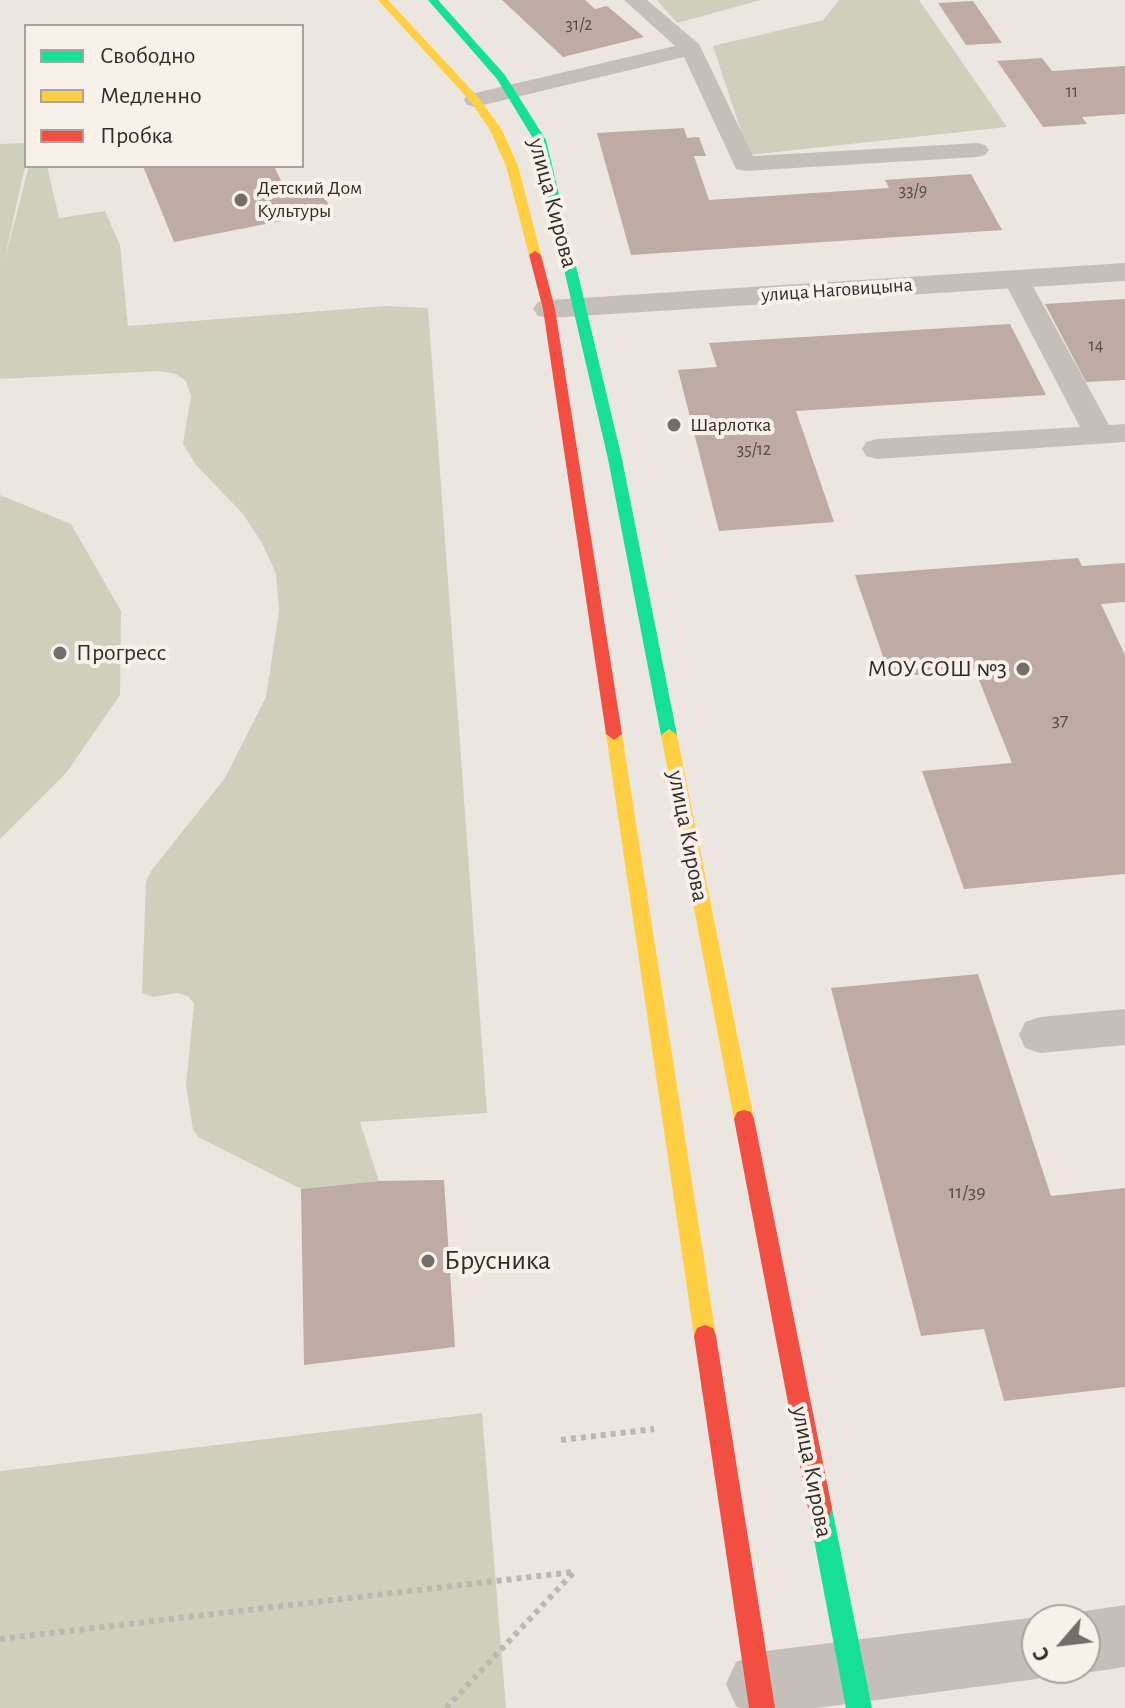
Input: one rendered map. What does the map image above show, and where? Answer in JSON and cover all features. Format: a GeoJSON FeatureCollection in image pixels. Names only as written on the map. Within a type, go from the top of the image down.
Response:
{"type":"FeatureCollection","features":[{"type":"Feature","properties":{"kind":"main road","name":"улица Кирова"},"geometry":{"type":"LineString","coordinates":[[383,0],[475,100],[496,130],[564,308],[615,459],[855,1690]]}},
{"type":"Feature","properties":{"kind":"main road","name":"улица Кирова"},"geometry":{"type":"LineString","coordinates":[[433,0],[501,77],[540,140],[760,1696]]}},
{"type":"Feature","properties":{"kind":"street","name":"улица Наговицына"},"geometry":{"type":"LineString","coordinates":[[564,308],[1125,272]]}},
{"type":"Feature","properties":{"kind":"street"},"geometry":{"type":"LineString","coordinates":[[1101,1640],[1125,1636]]}},
{"type":"Feature","properties":{"kind":"street"},"geometry":{"type":"LineString","coordinates":[[760,1696],[855,1690],[1021,1652]]}},
{"type":"Feature","properties":{"kind":"lane"},"geometry":{"type":"LineString","coordinates":[[634,0],[691,49],[745,164],[977,150]]}},
{"type":"Feature","properties":{"kind":"lane"},"geometry":{"type":"LineString","coordinates":[[475,100],[691,49]]}},
{"type":"Feature","properties":{"kind":"lane"},"geometry":{"type":"LineString","coordinates":[[877,449],[1112,434],[1016,279]]}},
{"type":"Feature","properties":{"kind":"lane"},"geometry":{"type":"LineString","coordinates":[[1040,1035],[1125,1027]]}},
{"type":"Feature","properties":{"kind":"path"},"geometry":{"type":"LineString","coordinates":[[0,1639],[573,1572],[446,1708]]}},
{"type":"Feature","properties":{"kind":"green space"},"geometry":{"type":"Polygon","coordinates":[[[657,0],[761,0],[677,23],[657,0]]]}},
{"type":"Feature","properties":{"kind":"green space"},"geometry":{"type":"Polygon","coordinates":[[[839,0],[919,0],[1007,127],[749,155],[713,46],[823,20],[839,0]]]}},
{"type":"Feature","properties":{"kind":"green space"},"geometry":{"type":"Polygon","coordinates":[[[24,143],[25,168],[4,262],[28,168],[47,168],[59,218],[105,211],[120,245],[128,326],[386,306],[428,308],[487,1113],[360,1122],[379,1181],[301,1189],[198,1137],[193,1130],[186,1085],[194,1004],[188,996],[177,993],[153,997],[142,993],[146,882],[151,871],[225,778],[266,697],[279,611],[276,574],[263,545],[243,514],[196,465],[183,444],[191,396],[186,381],[176,374],[159,371],[0,379],[0,144],[24,143]]]}},
{"type":"Feature","properties":{"kind":"green space","name":"Прогресс"},"geometry":{"type":"Polygon","coordinates":[[[0,495],[71,524],[121,611],[120,695],[67,772],[0,839],[0,495]]]}},
{"type":"Feature","properties":{"kind":"green space"},"geometry":{"type":"Polygon","coordinates":[[[482,1413],[506,1708],[0,1708],[0,1471],[482,1413]]]}},
{"type":"Feature","properties":{"kind":"building"},"geometry":{"type":"Polygon","coordinates":[[[502,0],[585,0],[595,9],[607,6],[644,37],[563,57],[502,0]]]}},
{"type":"Feature","properties":{"kind":"building"},"geometry":{"type":"Polygon","coordinates":[[[973,1],[1002,43],[966,45],[938,3],[973,1]]]}},
{"type":"Feature","properties":{"kind":"building"},"geometry":{"type":"Polygon","coordinates":[[[1042,58],[1052,71],[1125,66],[1125,114],[1082,117],[1087,124],[1043,127],[997,61],[1042,58]]]}},
{"type":"Feature","properties":{"kind":"building"},"geometry":{"type":"Polygon","coordinates":[[[684,128],[687,138],[699,137],[706,156],[694,156],[709,200],[889,188],[885,180],[971,174],[1002,230],[631,255],[597,133],[684,128]]]}},
{"type":"Feature","properties":{"kind":"building","name":"Детский Дом Культуры"},"geometry":{"type":"Polygon","coordinates":[[[144,168],[275,168],[285,189],[317,183],[332,211],[174,242],[144,168]]]}},
{"type":"Feature","properties":{"kind":"building"},"geometry":{"type":"Polygon","coordinates":[[[1125,299],[1125,380],[1086,382],[1045,304],[1125,299]]]}},
{"type":"Feature","properties":{"kind":"building"},"geometry":{"type":"Polygon","coordinates":[[[1010,324],[1046,395],[796,411],[834,522],[719,531],[678,370],[717,367],[709,343],[1010,324]]]}},
{"type":"Feature","properties":{"kind":"building"},"geometry":{"type":"Polygon","coordinates":[[[1078,558],[1082,566],[1125,563],[1125,602],[1101,604],[1125,655],[1125,874],[964,889],[922,771],[1012,763],[975,670],[890,677],[855,575],[1078,558]]]}},
{"type":"Feature","properties":{"kind":"building"},"geometry":{"type":"Polygon","coordinates":[[[978,974],[1051,1196],[1125,1188],[1125,1387],[1004,1401],[984,1329],[921,1336],[831,988],[978,974]]]}},
{"type":"Feature","properties":{"kind":"building"},"geometry":{"type":"Polygon","coordinates":[[[444,1180],[455,1347],[304,1365],[301,1189],[379,1181],[444,1180]]]}},
{"type":"Feature","properties":{"kind":"traffic: fast"},"geometry":{"type":"LineString","coordinates":[[433,0],[501,77],[540,140],[615,459],[669,735]]}},
{"type":"Feature","properties":{"kind":"traffic: fast"},"geometry":{"type":"LineString","coordinates":[[820,1508],[859,1708]]}},
{"type":"Feature","properties":{"kind":"traffic: slow"},"geometry":{"type":"LineString","coordinates":[[383,0],[475,100],[496,130],[512,166],[535,255]]}},
{"type":"Feature","properties":{"kind":"traffic: slow"},"geometry":{"type":"LineString","coordinates":[[614,734],[705,1336]]}},
{"type":"Feature","properties":{"kind":"traffic: slow"},"geometry":{"type":"LineString","coordinates":[[669,735],[744,1119]]}},
{"type":"Feature","properties":{"kind":"traffic: jam"},"geometry":{"type":"LineString","coordinates":[[535,255],[549,309],[614,734]]}},
{"type":"Feature","properties":{"kind":"traffic: jam"},"geometry":{"type":"LineString","coordinates":[[744,1119],[820,1508]]}},
{"type":"Feature","properties":{"kind":"traffic: jam"},"geometry":{"type":"LineString","coordinates":[[705,1336],[762,1708]]}},
{"type":"Feature","properties":{"kind":"place","name":"Детский Дом Культуры"},"geometry":{"type":"Point","coordinates":[241,200]}},
{"type":"Feature","properties":{"kind":"place","name":"Шарлотка"},"geometry":{"type":"Point","coordinates":[674,425]}},
{"type":"Feature","properties":{"kind":"place","name":"Прогресс"},"geometry":{"type":"Point","coordinates":[60,653]}},
{"type":"Feature","properties":{"kind":"place","name":"МОУ СОШ №3"},"geometry":{"type":"Point","coordinates":[1023,669]}},
{"type":"Feature","properties":{"kind":"place","name":"Брусника"},"geometry":{"type":"Point","coordinates":[428,1261]}}]}
